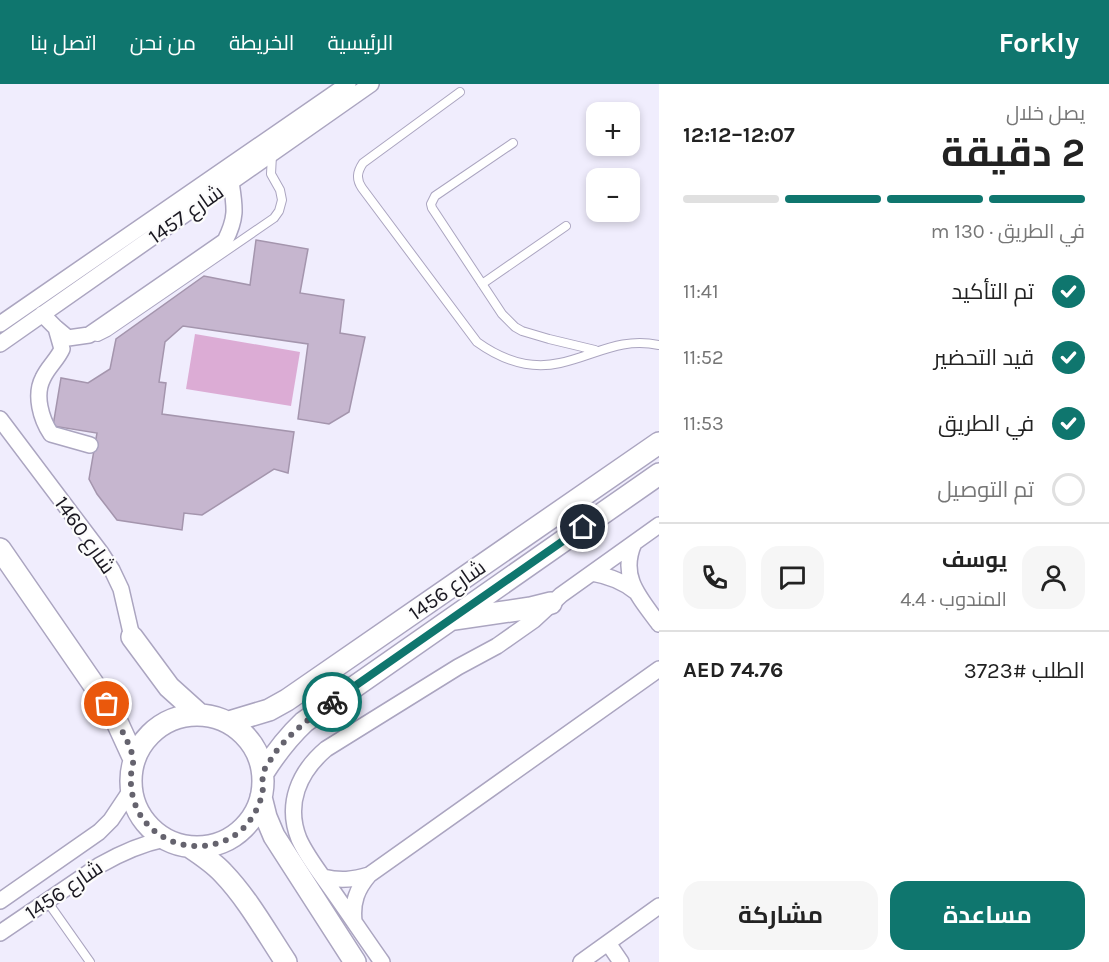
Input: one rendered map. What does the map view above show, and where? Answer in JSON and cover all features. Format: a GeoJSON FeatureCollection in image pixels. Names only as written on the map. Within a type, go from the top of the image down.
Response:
{"type":"FeatureCollection","features":[{"type":"Feature","properties":{"kind":"street","name":"شارع 1457"},"geometry":{"type":"LineString","coordinates":[[0,324],[348,84]]}},
{"type":"Feature","properties":{"kind":"street","name":"شارع 1457"},"geometry":{"type":"LineString","coordinates":[[0,344],[371,84]]}},
{"type":"Feature","properties":{"kind":"street"},"geometry":{"type":"LineString","coordinates":[[42,314],[68,338],[89,335],[225,241],[232,227],[235,210],[231,182]]}},
{"type":"Feature","properties":{"kind":"street"},"geometry":{"type":"LineString","coordinates":[[56,328],[62,349],[41,380],[40,408],[51,434],[90,445]]}},
{"type":"Feature","properties":{"kind":"street","name":"شارع 1460"},"geometry":{"type":"LineString","coordinates":[[0,419],[112,570],[121,589],[132,637],[169,687],[199,714]]}},
{"type":"Feature","properties":{"kind":"street","name":"شارع 1456"},"geometry":{"type":"LineString","coordinates":[[229,723],[268,710],[287,700],[659,443]]}},
{"type":"Feature","properties":{"kind":"street","name":"شارع 1456"},"geometry":{"type":"LineString","coordinates":[[263,774],[288,737],[304,722],[659,474]]}},
{"type":"Feature","properties":{"kind":"street"},"geometry":{"type":"LineString","coordinates":[[382,962],[323,878],[300,840],[295,826],[295,796],[306,769],[326,748],[458,667],[497,646],[534,620],[551,603],[659,525]]}},
{"type":"Feature","properties":{"kind":"street"},"geometry":{"type":"LineString","coordinates":[[634,543],[628,566],[629,575],[636,592],[659,624]]}},
{"type":"Feature","properties":{"kind":"street"},"geometry":{"type":"LineString","coordinates":[[0,549],[107,704],[134,759]]}},
{"type":"Feature","properties":{"kind":"street"},"geometry":{"type":"LineString","coordinates":[[592,573],[613,578],[636,592]]}},
{"type":"Feature","properties":{"kind":"street"},"geometry":{"type":"LineString","coordinates":[[450,620],[551,603]]}},
{"type":"Feature","properties":{"kind":"street"},"geometry":{"type":"LineString","coordinates":[[354,921],[353,908],[356,896],[361,884],[369,875],[659,669]]}},
{"type":"Feature","properties":{"kind":"street"},"geometry":{"type":"LineString","coordinates":[[199,714],[229,723],[242,732],[252,744],[259,758],[263,786],[254,815],[242,829],[227,840],[209,846],[190,847],[165,839],[142,818],[131,790],[130,774],[141,744],[152,731],[182,716],[199,714]]}},
{"type":"Feature","properties":{"kind":"street","name":"شارع 1456"},"geometry":{"type":"LineString","coordinates":[[0,901],[99,832],[111,820],[131,790]]}},
{"type":"Feature","properties":{"kind":"street"},"geometry":{"type":"LineString","coordinates":[[261,797],[274,836],[355,962]]}},
{"type":"Feature","properties":{"kind":"street","name":"شارع 1456"},"geometry":{"type":"LineString","coordinates":[[0,933],[115,856],[165,839]]}},
{"type":"Feature","properties":{"kind":"street"},"geometry":{"type":"LineString","coordinates":[[190,847],[207,858],[235,886],[286,962]]}},
{"type":"Feature","properties":{"kind":"street"},"geometry":{"type":"LineString","coordinates":[[323,878],[346,880],[369,875]]}},
{"type":"Feature","properties":{"kind":"street"},"geometry":{"type":"LineString","coordinates":[[581,962],[659,906]]}},
{"type":"Feature","properties":{"kind":"street"},"geometry":{"type":"LineString","coordinates":[[608,943],[621,962]]}},
{"type":"Feature","properties":{"kind":"lane"},"geometry":{"type":"LineString","coordinates":[[460,92],[363,163],[357,175],[358,182],[477,342],[508,360],[543,365],[560,363],[624,343],[645,342],[659,345]]}},
{"type":"Feature","properties":{"kind":"lane"},"geometry":{"type":"LineString","coordinates":[[513,143],[435,196],[431,204],[434,212],[502,314],[514,327],[531,334],[598,351]]}},
{"type":"Feature","properties":{"kind":"lane"},"geometry":{"type":"LineString","coordinates":[[89,335],[98,337],[108,332],[274,218],[282,200],[280,190],[271,174],[272,153]]}},
{"type":"Feature","properties":{"kind":"lane"},"geometry":{"type":"LineString","coordinates":[[482,284],[566,226]]}},
{"type":"Feature","properties":{"kind":"lane"},"geometry":{"type":"LineString","coordinates":[[47,901],[90,962]]}},
{"type":"Feature","properties":{"kind":"shaded area"},"geometry":{"type":"Polygon","coordinates":[[[195,334],[300,352],[291,406],[186,389],[195,334]]]}},
{"type":"Feature","properties":{"kind":"building"},"geometry":{"type":"Polygon","coordinates":[[[256,240],[308,249],[300,293],[344,300],[340,333],[365,337],[349,412],[329,424],[298,419],[308,344],[183,326],[165,342],[159,382],[166,383],[162,414],[294,432],[288,473],[274,469],[202,515],[184,513],[182,530],[117,520],[97,494],[89,479],[97,433],[53,426],[61,378],[88,383],[110,369],[116,339],[204,276],[250,285],[256,240]]]}},
{"type":"Feature","properties":{"kind":"way so far"},"geometry":{"type":"LineString","coordinates":[[107,704],[134,759],[130,774],[131,790],[142,818],[165,839],[190,847],[209,846],[227,840],[242,829],[254,815],[261,797],[263,774],[274,755],[304,722],[332,702]]}},
{"type":"Feature","properties":{"kind":"route"},"geometry":{"type":"LineString","coordinates":[[332,702],[583,527]]}}]}
